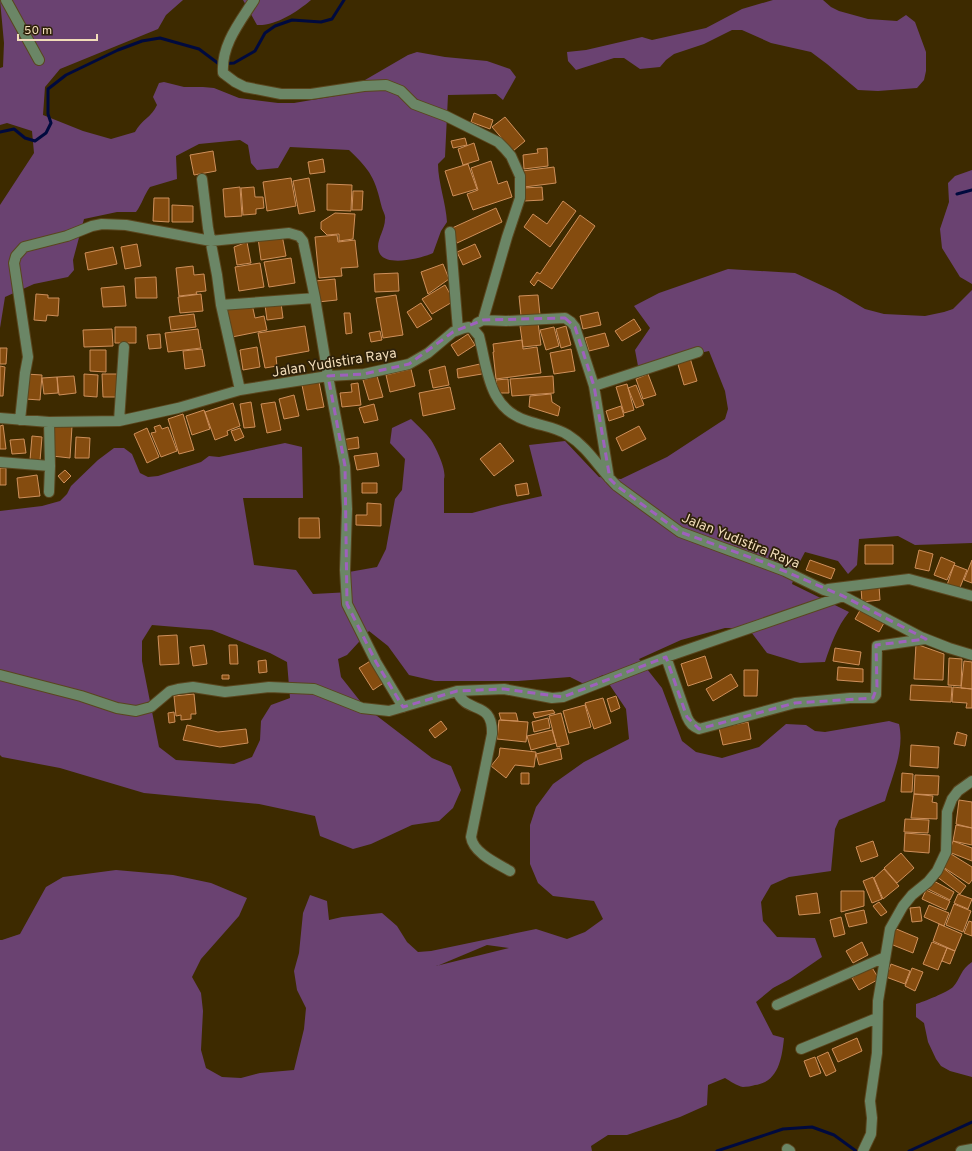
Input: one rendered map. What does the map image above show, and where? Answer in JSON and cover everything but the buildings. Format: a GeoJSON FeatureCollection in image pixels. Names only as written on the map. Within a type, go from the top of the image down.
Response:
{"type":"FeatureCollection","features":[{"type":"Feature","properties":{"kind":"street"},"geometry":{"type":"LineString","coordinates":[[6,0],[38,60]]}},
{"type":"Feature","properties":{"kind":"street"},"geometry":{"type":"LineString","coordinates":[[254,0],[234,30],[225,51],[222,64],[223,73],[235,82],[254,89],[281,94],[311,94],[386,84],[401,91],[414,104],[446,116],[498,142],[511,156],[520,176],[520,198],[506,237],[483,320]]}},
{"type":"Feature","properties":{"kind":"street"},"geometry":{"type":"LineString","coordinates":[[202,179],[208,228],[221,304],[240,390]]}},
{"type":"Feature","properties":{"kind":"street"},"geometry":{"type":"LineString","coordinates":[[20,420],[28,356],[14,263],[16,256],[24,247],[67,236],[92,226],[102,224],[126,225],[211,241],[289,233],[299,236],[302,241],[315,298],[345,466],[347,509],[345,570],[347,604],[376,662],[403,706]]}},
{"type":"Feature","properties":{"kind":"street"},"geometry":{"type":"LineString","coordinates":[[450,232],[458,330]]}},
{"type":"Feature","properties":{"kind":"street"},"geometry":{"type":"LineString","coordinates":[[221,304],[315,298]]}},
{"type":"Feature","properties":{"kind":"street"},"geometry":{"type":"LineString","coordinates":[[470,328],[483,320],[506,321],[568,319],[575,327],[594,386],[610,479]]}},
{"type":"Feature","properties":{"kind":"street","name":"Jalan Yudistira Raya"},"geometry":{"type":"LineString","coordinates":[[0,418],[49,422],[119,421],[178,408],[240,390],[328,376],[364,374],[409,364],[428,353],[444,338],[458,330],[470,328],[477,332],[479,336],[491,384],[497,399],[502,406],[508,411],[527,421],[547,426],[570,436],[594,458],[610,479],[648,510],[680,532],[763,562],[824,590],[843,596],[926,639],[972,655]]}},
{"type":"Feature","properties":{"kind":"street"},"geometry":{"type":"LineString","coordinates":[[119,421],[124,347]]}},
{"type":"Feature","properties":{"kind":"street"},"geometry":{"type":"LineString","coordinates":[[594,386],[698,352]]}},
{"type":"Feature","properties":{"kind":"street"},"geometry":{"type":"LineString","coordinates":[[49,422],[50,492]]}},
{"type":"Feature","properties":{"kind":"street"},"geometry":{"type":"LineString","coordinates":[[0,462],[50,466]]}},
{"type":"Feature","properties":{"kind":"street"},"geometry":{"type":"LineString","coordinates":[[824,590],[909,579],[972,596]]}},
{"type":"Feature","properties":{"kind":"street"},"geometry":{"type":"LineString","coordinates":[[0,675],[81,696],[117,708],[136,711],[151,708],[170,691],[193,687],[225,692],[269,687],[314,689],[362,708],[389,711],[457,691],[504,689],[552,698],[563,697],[666,657],[843,596]]}},
{"type":"Feature","properties":{"kind":"street"},"geometry":{"type":"LineString","coordinates":[[666,657],[687,717],[690,723],[699,729],[795,702],[873,698],[876,695],[877,687],[877,646],[926,639]]}},
{"type":"Feature","properties":{"kind":"street"},"geometry":{"type":"LineString","coordinates":[[457,691],[459,696],[465,702],[484,712],[490,718],[492,724],[492,734],[471,841],[487,858],[510,871]]}},
{"type":"Feature","properties":{"kind":"street"},"geometry":{"type":"LineString","coordinates":[[864,1149],[871,1134],[872,1126],[870,1101],[877,1053],[878,1001],[890,929],[903,906],[912,895],[928,882],[937,871],[946,852],[947,812],[952,799],[958,791],[972,781]]}},
{"type":"Feature","properties":{"kind":"street"},"geometry":{"type":"LineString","coordinates":[[777,1005],[885,957]]}},
{"type":"Feature","properties":{"kind":"street"},"geometry":{"type":"LineString","coordinates":[[801,1049],[877,1018]]}},
{"type":"Feature","properties":{"kind":"street"},"geometry":{"type":"LineString","coordinates":[[961,1151],[972,1149]]}},
{"type":"Feature","properties":{"kind":"highlighted area"},"geometry":{"type":"Polygon","coordinates":[[[565,318],[575,327],[594,386],[610,479],[617,486],[680,532],[763,562],[843,596],[926,639],[876,645],[877,687],[873,698],[795,703],[699,729],[687,717],[666,657],[563,697],[504,689],[457,691],[403,707],[376,662],[347,604],[345,466],[328,376],[364,374],[409,364],[453,332],[483,320],[565,318]]]}},
{"type":"Feature","properties":{"kind":"shaded area"},"geometry":{"type":"Polygon","coordinates":[[[0,0],[183,0],[166,15],[158,29],[60,69],[45,87],[43,115],[83,131],[111,139],[135,132],[140,124],[155,109],[157,105],[153,97],[159,83],[164,82],[184,87],[214,88],[239,98],[278,103],[294,103],[359,92],[365,80],[408,55],[417,52],[445,57],[487,61],[510,69],[516,77],[503,100],[496,94],[448,95],[445,157],[438,164],[447,222],[441,231],[433,253],[413,259],[396,261],[388,260],[383,257],[379,252],[378,244],[384,228],[385,216],[377,189],[367,170],[349,150],[290,147],[278,168],[257,170],[251,163],[248,145],[240,140],[199,144],[176,156],[177,179],[150,187],[136,212],[117,212],[84,219],[73,260],[74,270],[68,277],[34,284],[5,297],[0,328],[0,205],[34,153],[32,131],[7,123],[0,125],[0,68],[3,67],[4,43],[0,0]]]}},
{"type":"Feature","properties":{"kind":"shaded area"},"geometry":{"type":"Polygon","coordinates":[[[243,0],[311,0],[279,21],[264,25],[257,25],[243,0]]]}},
{"type":"Feature","properties":{"kind":"shaded area"},"geometry":{"type":"Polygon","coordinates":[[[773,0],[823,0],[831,7],[839,11],[868,19],[897,21],[906,15],[915,22],[926,52],[926,71],[924,80],[917,88],[878,91],[858,90],[811,52],[771,43],[742,30],[732,30],[704,44],[674,54],[660,67],[640,69],[624,58],[614,58],[576,70],[568,61],[567,52],[586,50],[642,37],[652,40],[706,28],[742,9],[773,0]]]}},
{"type":"Feature","properties":{"kind":"shaded area"},"geometry":{"type":"Polygon","coordinates":[[[972,170],[972,284],[960,277],[942,248],[940,229],[949,202],[948,183],[955,176],[972,170]]]}},
{"type":"Feature","properties":{"kind":"shaded area"},"geometry":{"type":"Polygon","coordinates":[[[728,269],[795,273],[836,292],[865,309],[884,314],[925,316],[953,309],[972,290],[972,543],[915,545],[898,536],[859,539],[857,565],[848,574],[838,561],[805,552],[797,567],[792,584],[849,612],[832,642],[825,662],[800,663],[767,653],[748,628],[725,628],[681,640],[639,659],[662,688],[682,741],[696,752],[722,758],[759,747],[786,724],[806,725],[815,731],[825,732],[889,721],[899,724],[899,753],[885,801],[839,820],[835,829],[831,871],[789,877],[771,885],[761,902],[763,921],[777,937],[815,938],[822,957],[790,979],[773,988],[756,1002],[773,1035],[784,1038],[778,1068],[774,1074],[763,1083],[743,1087],[725,1078],[708,1085],[707,1105],[680,1117],[627,1135],[608,1135],[591,1146],[592,1151],[0,1151],[0,940],[20,934],[46,887],[63,877],[116,870],[173,875],[211,883],[247,898],[239,916],[201,959],[192,977],[201,993],[203,1011],[201,1050],[206,1068],[222,1077],[241,1078],[260,1073],[294,1070],[304,1029],[306,1008],[297,990],[294,971],[299,953],[303,913],[310,895],[327,901],[329,920],[342,917],[382,913],[397,926],[407,942],[418,952],[431,951],[536,929],[567,939],[585,932],[603,919],[594,901],[553,896],[538,883],[530,864],[530,825],[536,807],[553,784],[584,762],[629,739],[626,709],[603,675],[584,684],[570,677],[518,681],[435,681],[409,675],[388,646],[369,631],[347,655],[338,659],[341,677],[364,706],[432,758],[451,766],[461,790],[453,808],[439,821],[412,825],[371,844],[353,849],[320,836],[315,816],[259,804],[144,793],[60,768],[2,757],[0,755],[0,511],[42,506],[60,501],[67,494],[71,486],[98,460],[114,448],[124,448],[132,454],[140,473],[148,477],[158,476],[201,462],[209,456],[219,457],[285,443],[302,447],[303,498],[243,498],[254,565],[296,570],[313,594],[351,592],[349,572],[377,567],[386,549],[395,499],[402,490],[405,459],[390,443],[392,428],[411,419],[431,440],[443,465],[445,475],[444,513],[472,513],[542,496],[529,445],[565,441],[599,477],[621,479],[667,457],[725,419],[728,409],[725,391],[709,351],[638,366],[635,350],[650,328],[634,306],[659,293],[728,269]],[[152,625],[142,641],[142,661],[159,747],[176,760],[234,764],[252,757],[260,740],[261,721],[271,705],[290,698],[287,662],[270,653],[212,630],[152,625]],[[487,945],[438,965],[509,948],[487,945]]]}},
{"type":"Feature","properties":{"kind":"shaded area"},"geometry":{"type":"Polygon","coordinates":[[[972,962],[972,1077],[950,1071],[941,1066],[928,1042],[924,1023],[916,1017],[916,1004],[935,997],[953,987],[965,968],[972,962]]]}},
{"type":"Feature","properties":{"kind":"waterway"},"geometry":{"type":"LineString","coordinates":[[0,132],[14,129],[25,138],[35,141],[46,133],[51,123],[48,114],[48,89],[66,75],[118,50],[142,41],[160,38],[199,49],[219,64],[234,63],[255,51],[265,33],[275,26],[292,20],[321,22],[332,19],[344,0]]}},
{"type":"Feature","properties":{"kind":"waterway"},"geometry":{"type":"LineString","coordinates":[[957,194],[972,190]]}},
{"type":"Feature","properties":{"kind":"waterway"},"geometry":{"type":"LineString","coordinates":[[909,1151],[972,1122]]}},
{"type":"Feature","properties":{"kind":"waterway"},"geometry":{"type":"LineString","coordinates":[[717,1151],[783,1129],[812,1127],[834,1135],[856,1151]]}}]}
